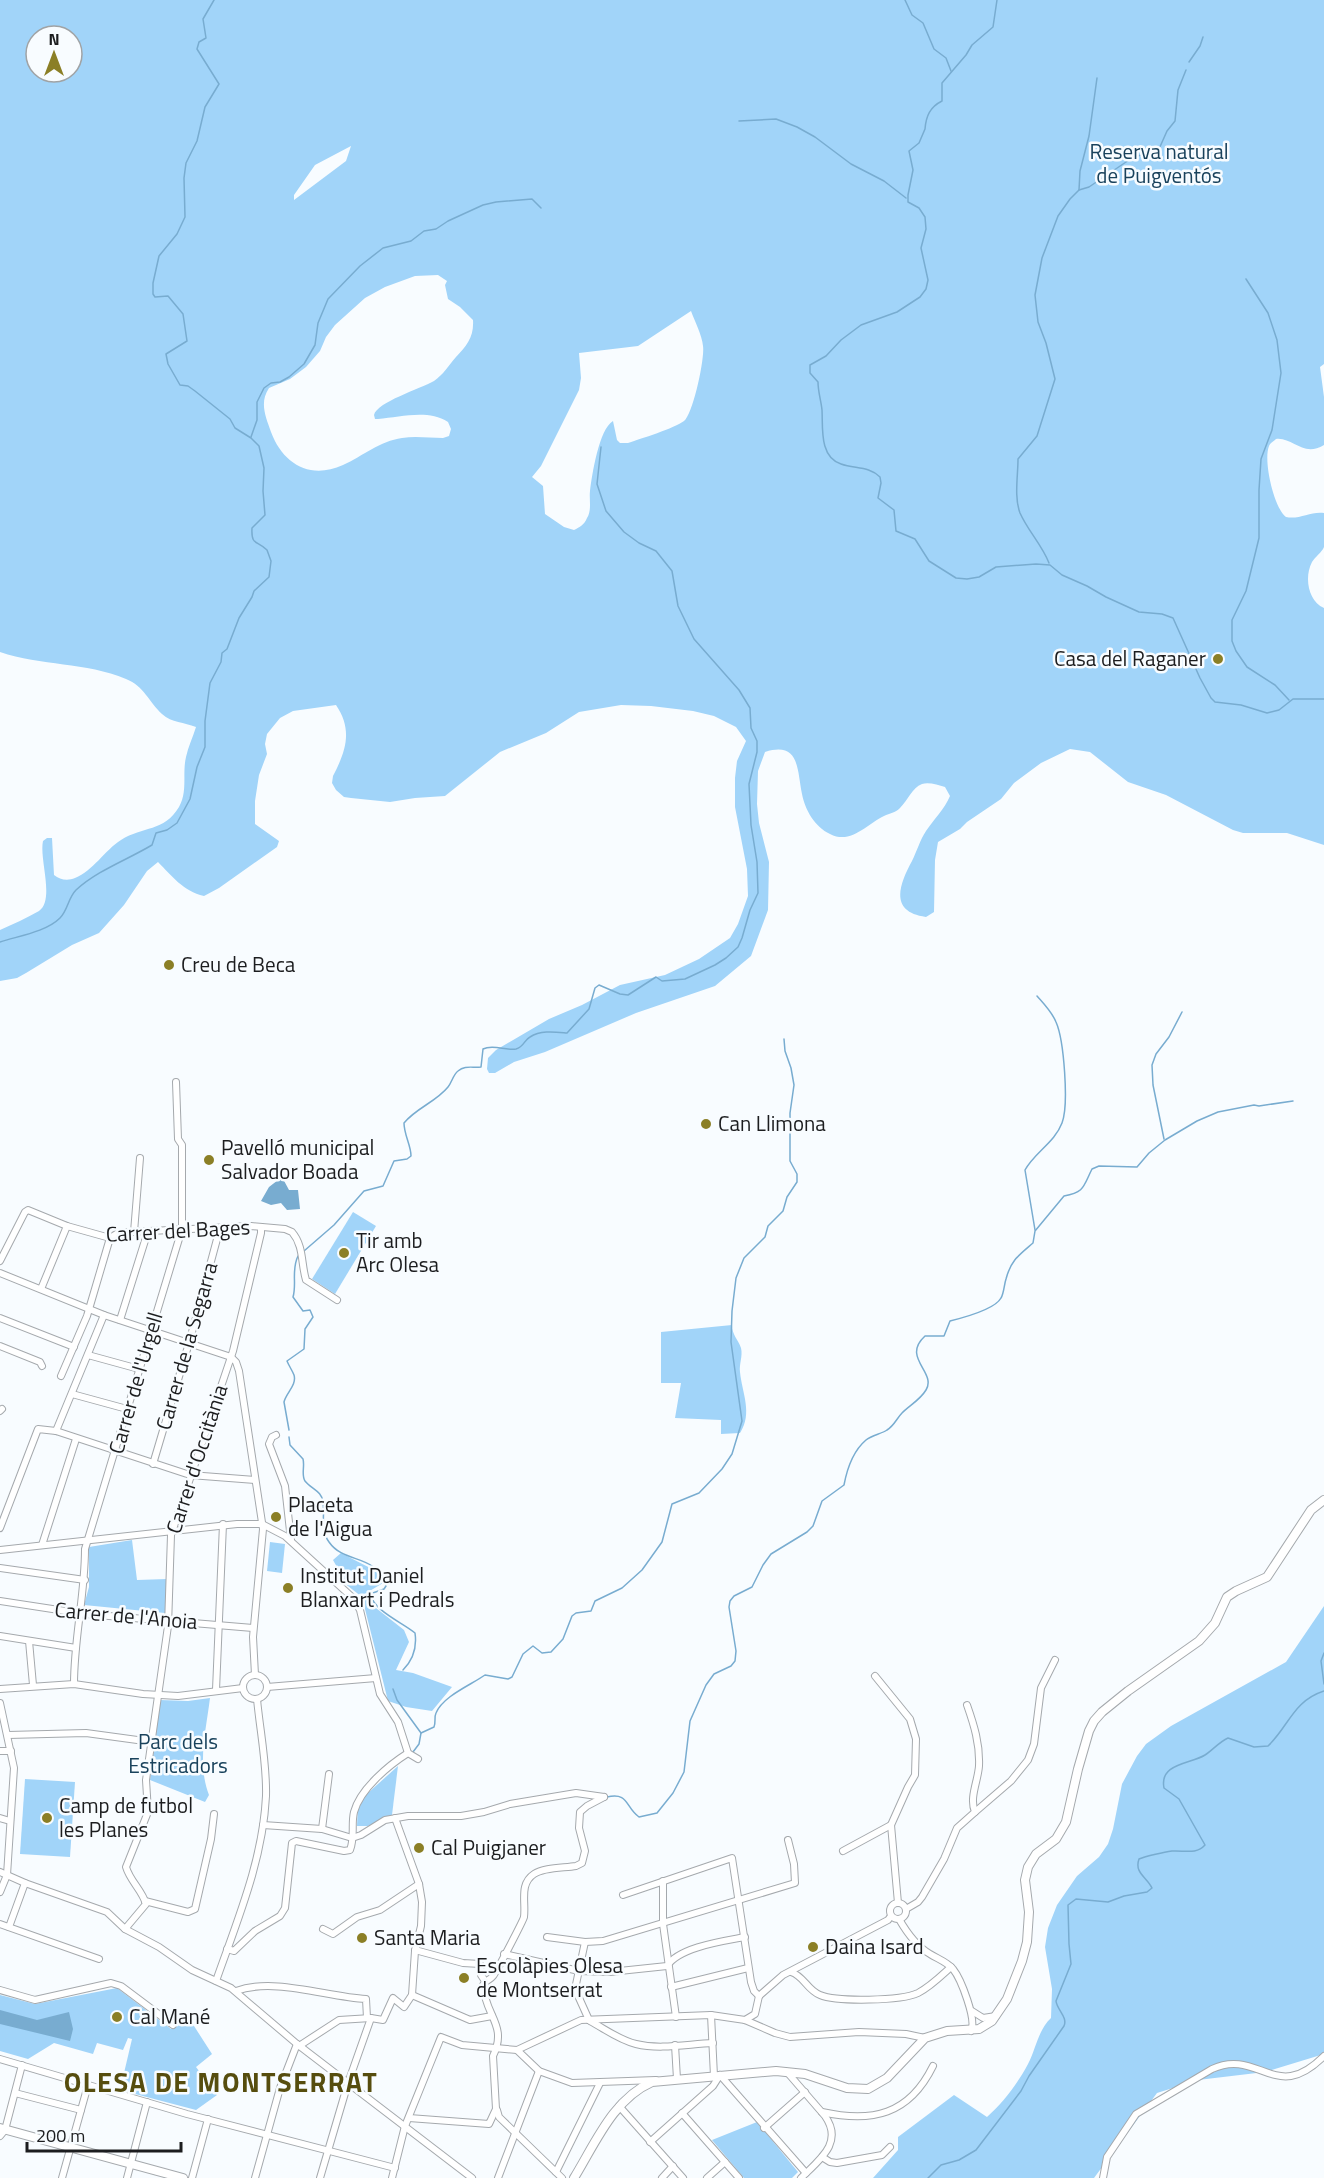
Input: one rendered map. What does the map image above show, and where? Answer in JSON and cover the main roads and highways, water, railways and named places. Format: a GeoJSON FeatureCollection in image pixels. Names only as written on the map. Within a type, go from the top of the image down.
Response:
{"type":"FeatureCollection","features":[{"type":"Feature","properties":{"kind":"waterway"},"geometry":{"type":"LineString","coordinates":[[0,942],[40,930],[54,923],[63,915],[76,890],[103,871],[152,845],[156,833],[167,830],[177,823],[190,799],[197,767],[205,747],[205,721],[210,683],[221,662],[222,653],[227,649],[239,618],[254,591],[269,577],[271,561],[267,550],[254,540],[252,534],[252,528],[265,515],[264,468],[259,446],[235,428],[230,419],[195,391],[188,386],[180,385],[168,364],[166,354],[187,341],[183,314],[168,296],[155,297],[153,294],[159,256],[177,234],[185,217],[186,163],[197,141],[205,107],[219,84],[197,49],[199,42],[206,38],[203,19],[214,0]]}},
{"type":"Feature","properties":{"kind":"waterway"},"geometry":{"type":"LineString","coordinates":[[905,0],[912,15],[923,23],[934,49],[946,58],[951,71]]}},
{"type":"Feature","properties":{"kind":"waterway"},"geometry":{"type":"LineString","coordinates":[[997,0],[993,27],[972,45],[942,83],[942,101],[929,112],[919,143],[909,151],[913,170],[908,202],[919,208],[925,217],[926,229],[921,248],[928,280],[926,289],[920,297],[897,312],[861,325],[841,340],[826,356],[810,365],[810,373],[818,382],[824,441],[829,455],[846,466],[876,473],[881,483],[878,498],[894,510],[896,531],[915,539],[929,561],[956,578],[979,577],[996,567],[1050,565],[1062,575],[1139,612],[1162,614],[1173,618],[1200,678],[1215,702],[1241,705],[1267,713],[1279,710],[1293,699],[1324,699]]}},
{"type":"Feature","properties":{"kind":"waterway"},"geometry":{"type":"LineString","coordinates":[[1189,62],[1203,37]]}},
{"type":"Feature","properties":{"kind":"waterway"},"geometry":{"type":"LineString","coordinates":[[1049,563],[1020,513],[1017,493],[1018,459],[1037,436],[1055,379],[1038,322],[1035,295],[1042,258],[1058,216],[1079,190],[1089,187],[1132,158],[1159,149],[1167,131],[1175,121],[1178,90],[1186,70]]}},
{"type":"Feature","properties":{"kind":"waterway"},"geometry":{"type":"LineString","coordinates":[[1079,190],[1080,171],[1089,136],[1097,78]]}},
{"type":"Feature","properties":{"kind":"waterway"},"geometry":{"type":"LineString","coordinates":[[739,121],[776,119],[797,127],[815,137],[851,164],[884,181],[906,198]]}},
{"type":"Feature","properties":{"kind":"waterway"},"geometry":{"type":"LineString","coordinates":[[251,437],[257,420],[257,402],[264,388],[289,377],[304,364],[315,345],[318,323],[328,299],[360,266],[383,248],[411,241],[424,231],[436,229],[483,205],[532,199],[541,208]]}},
{"type":"Feature","properties":{"kind":"waterway"},"geometry":{"type":"LineString","coordinates":[[1246,279],[1268,313],[1277,340],[1281,373],[1272,430],[1261,459],[1259,538],[1246,591],[1232,620],[1232,641],[1247,667],[1275,685],[1289,700]]}},
{"type":"Feature","properties":{"kind":"waterway"},"geometry":{"type":"LineString","coordinates":[[304,1251],[334,1225],[364,1191],[383,1186],[394,1161],[411,1156],[404,1123],[414,1113],[438,1097],[458,1071],[466,1067],[481,1067],[483,1049],[491,1047],[516,1049],[521,1047],[528,1038],[539,1033],[567,1033],[589,1009],[595,988],[599,985],[628,995],[656,977],[662,981],[685,979],[726,958],[738,947],[742,938],[750,910],[758,893],[749,784],[757,752],[757,741],[751,728],[750,708],[739,690],[694,639],[678,606],[672,571],[656,551],[639,543],[624,532],[606,511],[597,484],[601,447]]}},
{"type":"Feature","properties":{"kind":"waterway"},"geometry":{"type":"LineString","coordinates":[[1035,1230],[1025,1170],[1059,1130],[1065,1102],[1059,1031],[1048,1008],[1037,996]]}},
{"type":"Feature","properties":{"kind":"waterway"},"geometry":{"type":"LineString","coordinates":[[1164,1139],[1153,1085],[1152,1065],[1156,1054],[1169,1037],[1182,1012]]}},
{"type":"Feature","properties":{"kind":"waterway"},"geometry":{"type":"LineString","coordinates":[[421,1733],[434,1727],[435,1715],[440,1707],[458,1691],[485,1675],[508,1679],[512,1677],[523,1654],[533,1646],[542,1653],[551,1652],[563,1639],[572,1616],[576,1613],[591,1611],[595,1601],[622,1588],[642,1570],[662,1542],[672,1504],[699,1493],[722,1469],[732,1454],[742,1421],[731,1342],[736,1278],[744,1258],[765,1237],[768,1226],[783,1211],[787,1197],[797,1182],[797,1174],[790,1161],[790,1113],[794,1085],[784,1039]]}},
{"type":"Feature","properties":{"kind":"waterway"},"geometry":{"type":"LineString","coordinates":[[607,1797],[623,1798],[639,1817],[657,1813],[673,1793],[684,1772],[690,1721],[706,1685],[714,1674],[731,1666],[735,1661],[736,1651],[730,1601],[734,1596],[752,1587],[771,1554],[813,1526],[822,1501],[844,1485],[851,1461],[861,1444],[889,1428],[924,1394],[928,1383],[917,1351],[925,1336],[944,1336],[950,1321],[978,1312],[998,1302],[1013,1262],[1033,1243],[1035,1231],[1064,1196],[1076,1193],[1082,1188],[1092,1169],[1099,1166],[1137,1167],[1165,1140],[1197,1121],[1218,1112],[1293,1101]]}},
{"type":"Feature","properties":{"kind":"waterway"},"geometry":{"type":"LineString","coordinates":[[289,1430],[284,1402],[295,1379],[287,1361],[304,1349],[305,1329],[313,1317],[310,1310],[303,1311],[293,1297],[298,1256]]}},
{"type":"Feature","properties":{"kind":"waterway"},"geometry":{"type":"LineString","coordinates":[[289,1437],[290,1445],[303,1459],[305,1481],[322,1498],[324,1527],[329,1542],[343,1554],[375,1568],[386,1586],[370,1594],[373,1600],[383,1611],[415,1633],[414,1653],[403,1670]]}},
{"type":"Feature","properties":{"kind":"waterway"},"geometry":{"type":"LineString","coordinates":[[1324,1653],[1321,1661],[1324,1684]]}},
{"type":"Feature","properties":{"kind":"waterway"},"geometry":{"type":"LineString","coordinates":[[393,1689],[397,1700],[421,1733],[419,1744],[413,1752]]}},
{"type":"Feature","properties":{"kind":"waterway"},"geometry":{"type":"LineString","coordinates":[[928,2178],[941,2165],[959,2160],[976,2150],[1021,2091],[1064,2026],[1065,2020],[1056,2001],[1071,1964],[1068,1905],[1076,1899],[1108,1902],[1124,1896],[1147,1892],[1152,1888],[1138,1868],[1139,1859],[1172,1851],[1194,1851],[1205,1845],[1179,1799],[1164,1788],[1166,1774],[1177,1766],[1205,1755],[1228,1738],[1254,1747],[1268,1746],[1305,1701],[1324,1691]]}},
{"type":"Feature","properties":{"kind":"place","name":"Casa del Raganer"},"geometry":{"type":"Point","coordinates":[1218,659]}},
{"type":"Feature","properties":{"kind":"place","name":"Creu de Beca"},"geometry":{"type":"Point","coordinates":[169,965]}},
{"type":"Feature","properties":{"kind":"place","name":"Can Llimona"},"geometry":{"type":"Point","coordinates":[706,1124]}},
{"type":"Feature","properties":{"kind":"place","name":"Pavelló municipal Salvador Boada"},"geometry":{"type":"Point","coordinates":[209,1160]}},
{"type":"Feature","properties":{"kind":"place","name":"Tir amb Arc Olesa"},"geometry":{"type":"Point","coordinates":[344,1253]}},
{"type":"Feature","properties":{"kind":"place","name":"Placeta de l'Aigua"},"geometry":{"type":"Point","coordinates":[276,1517]}},
{"type":"Feature","properties":{"kind":"place","name":"Institut Daniel Blanxart i Pedrals"},"geometry":{"type":"Point","coordinates":[288,1588]}},
{"type":"Feature","properties":{"kind":"place","name":"Camp de futbol les Planes"},"geometry":{"type":"Point","coordinates":[47,1818]}},
{"type":"Feature","properties":{"kind":"place","name":"Cal Puigjaner"},"geometry":{"type":"Point","coordinates":[419,1848]}},
{"type":"Feature","properties":{"kind":"place","name":"Santa Maria"},"geometry":{"type":"Point","coordinates":[362,1938]}},
{"type":"Feature","properties":{"kind":"place","name":"Daina Isard"},"geometry":{"type":"Point","coordinates":[813,1947]}},
{"type":"Feature","properties":{"kind":"place","name":"Escolàpies Olesa de Montserrat"},"geometry":{"type":"Point","coordinates":[464,1978]}},
{"type":"Feature","properties":{"kind":"place","name":"Cal Mané"},"geometry":{"type":"Point","coordinates":[117,2017]}},
{"type":"Feature","properties":{"kind":"district","name":"OLESA DE MONTSERRAT"},"geometry":{"type":"Point","coordinates":[221,2083]}},
{"type":"Feature","properties":{"kind":"park label","name":"Reserva natural de Puigventós"},"geometry":{"type":"Point","coordinates":[1159,164]}},
{"type":"Feature","properties":{"kind":"park label","name":"Parc dels Estricadors"},"geometry":{"type":"Point","coordinates":[178,1754]}}]}
